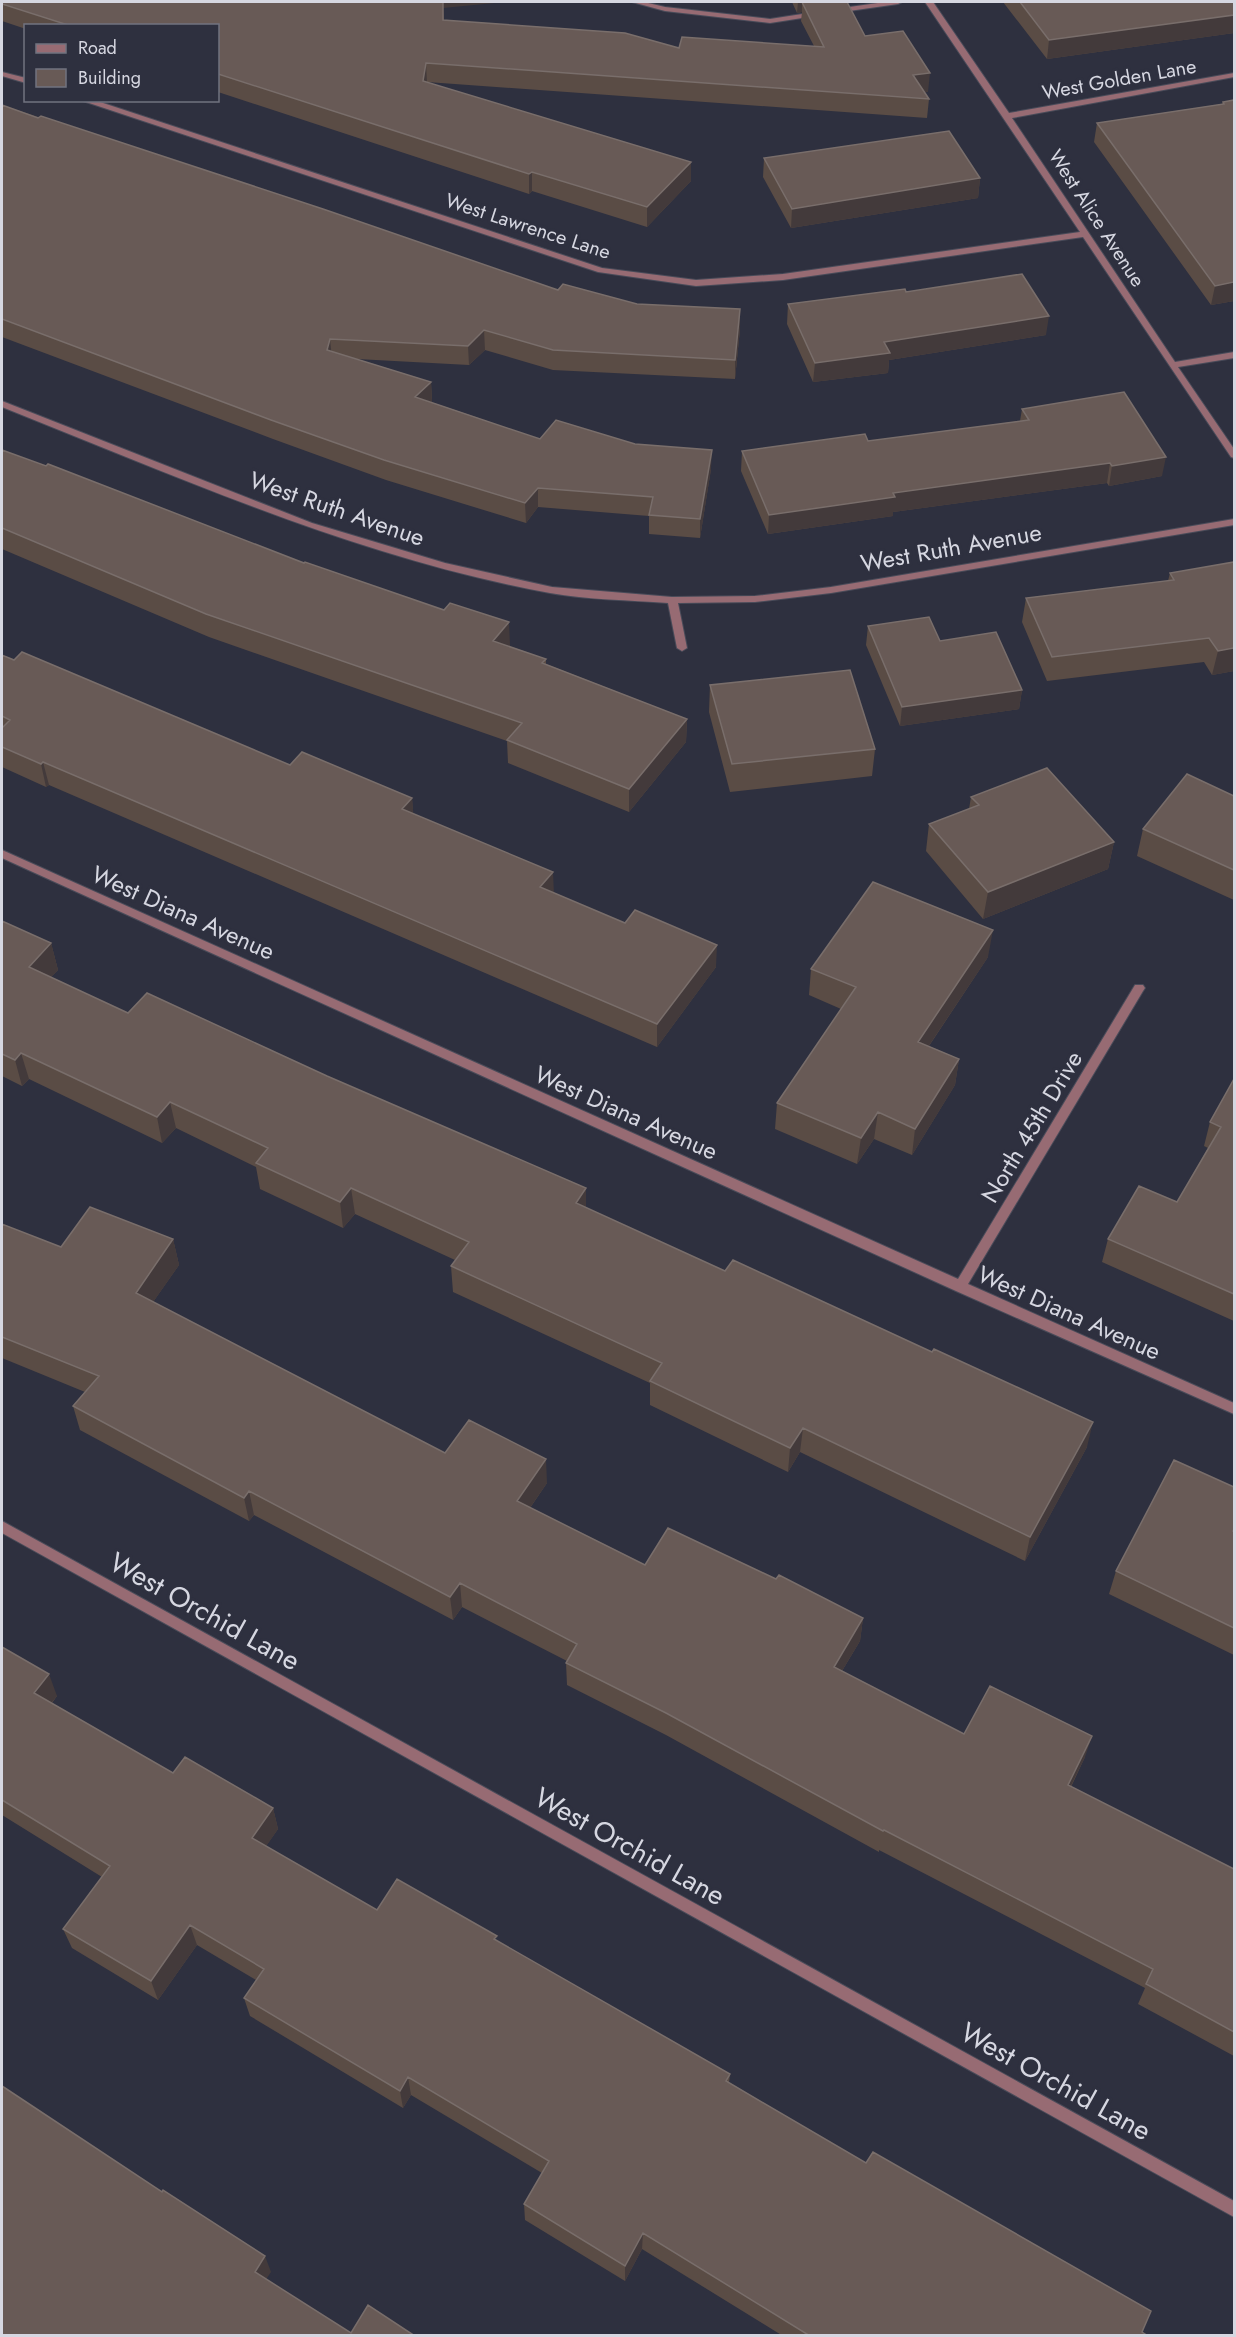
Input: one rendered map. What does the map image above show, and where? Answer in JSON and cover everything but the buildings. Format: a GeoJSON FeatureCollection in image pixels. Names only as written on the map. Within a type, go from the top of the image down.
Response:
{"type":"FeatureCollection","features":[{"type":"Feature","properties":{"kind":"street"},"geometry":{"type":"LineString","coordinates":[[636,2],[664,9],[770,21],[898,2]]}},
{"type":"Feature","properties":{"kind":"street","name":"West Alice Avenue"},"geometry":{"type":"LineString","coordinates":[[929,2],[1009,116],[1084,234],[1234,454]]}},
{"type":"Feature","properties":{"kind":"street"},"geometry":{"type":"LineString","coordinates":[[2,74],[24,80]]}},
{"type":"Feature","properties":{"kind":"street","name":"West Golden Lane"},"geometry":{"type":"LineString","coordinates":[[1009,116],[1234,75]]}},
{"type":"Feature","properties":{"kind":"street","name":"West Lawrence Lane"},"geometry":{"type":"LineString","coordinates":[[90,102],[601,270],[696,283],[783,277],[1084,234]]}},
{"type":"Feature","properties":{"kind":"street"},"geometry":{"type":"LineString","coordinates":[[1173,365],[1234,356]]}},
{"type":"Feature","properties":{"kind":"street","name":"West Ruth Avenue"},"geometry":{"type":"LineString","coordinates":[[2,404],[309,525],[443,567],[552,590],[672,600],[755,599],[831,590],[1234,522]]}},
{"type":"Feature","properties":{"kind":"street"},"geometry":{"type":"LineString","coordinates":[[672,600],[682,648]]}},
{"type":"Feature","properties":{"kind":"street","name":"West Diana Avenue"},"geometry":{"type":"LineString","coordinates":[[2,854],[1234,1409]]}},
{"type":"Feature","properties":{"kind":"street","name":"North 45th Drive"},"geometry":{"type":"LineString","coordinates":[[960,1287],[1139,988]]}},
{"type":"Feature","properties":{"kind":"street","name":"West Orchid Lane"},"geometry":{"type":"LineString","coordinates":[[2,1527],[1234,2209]]}}]}
